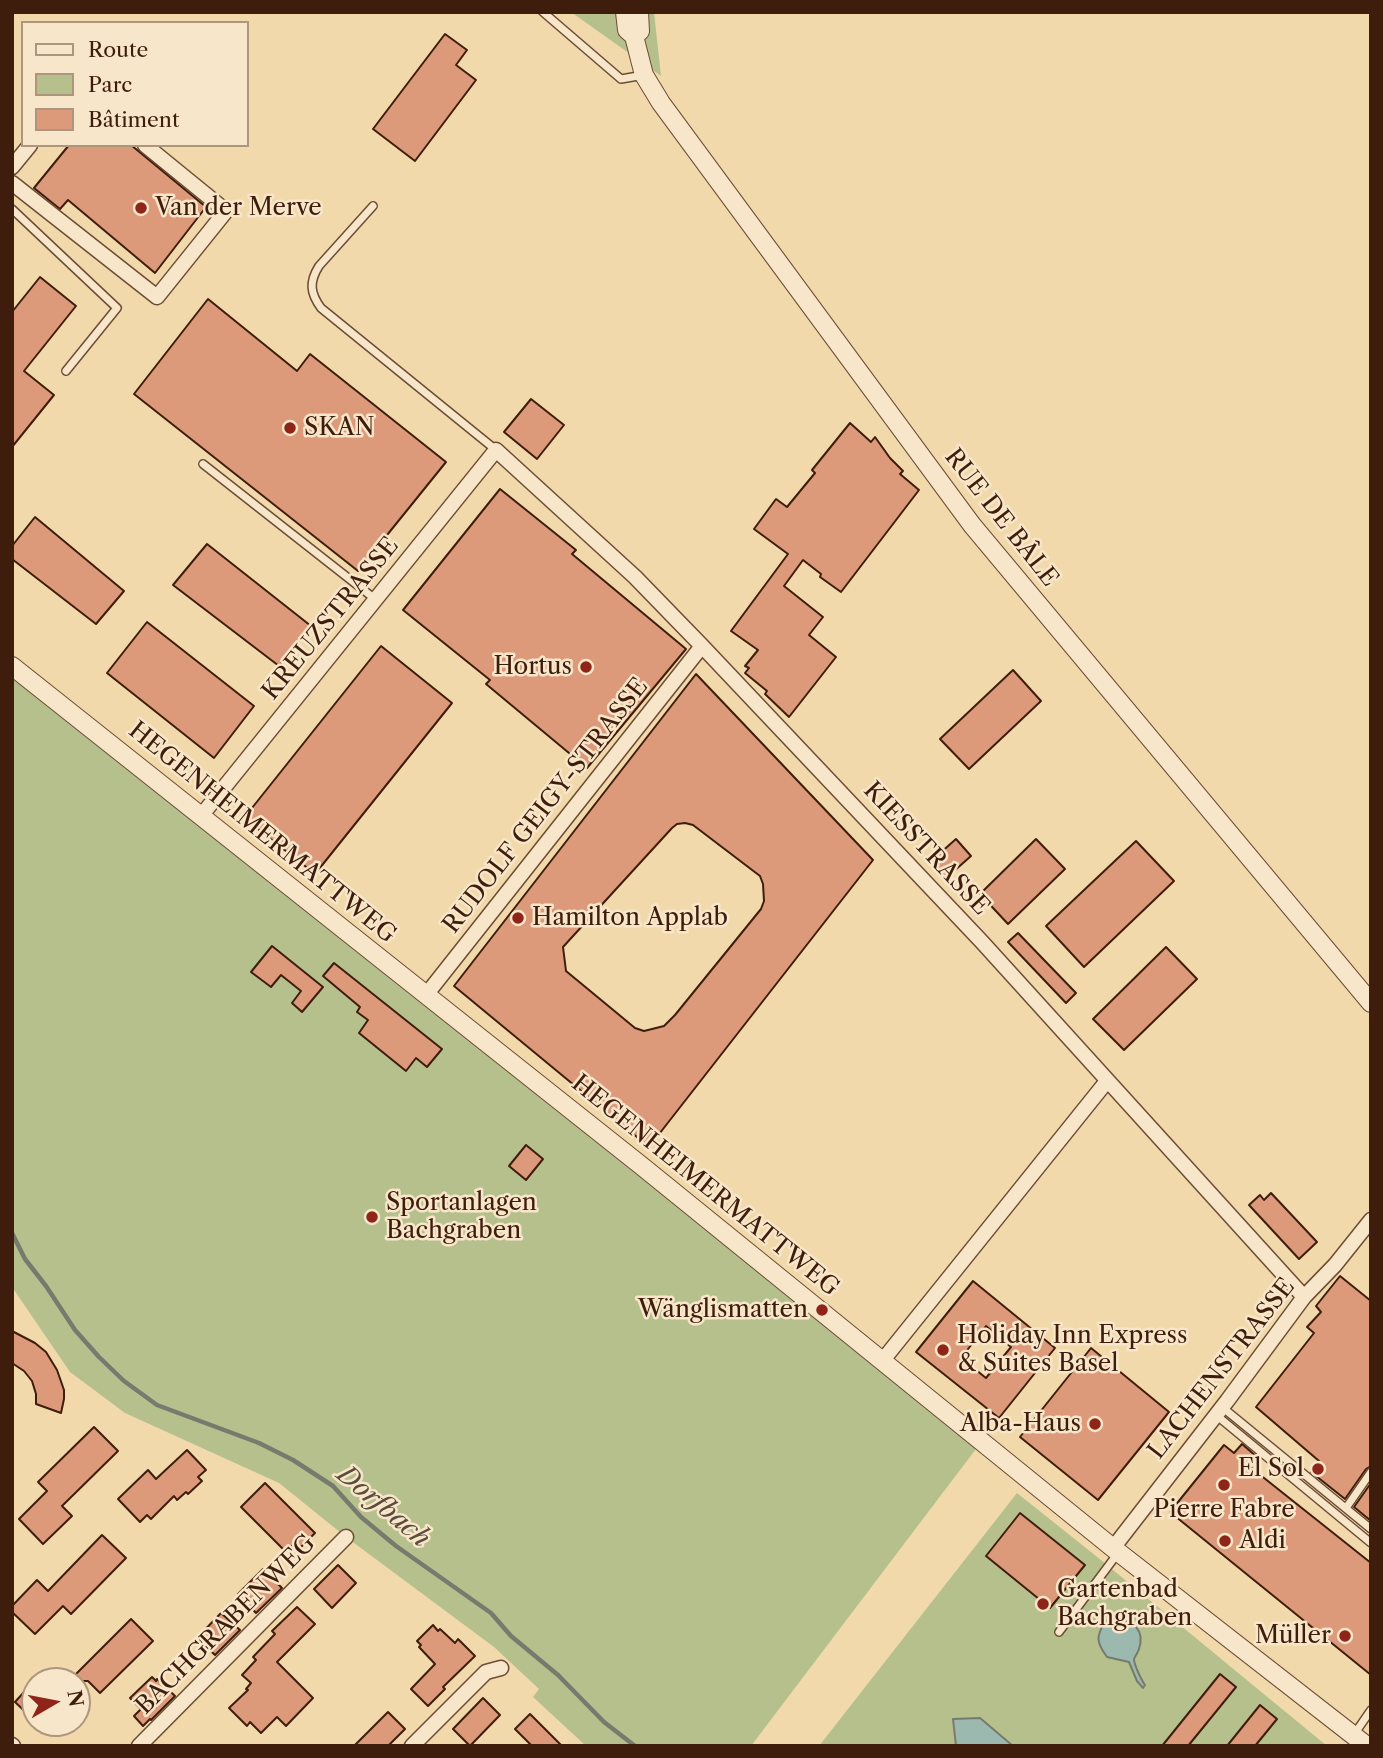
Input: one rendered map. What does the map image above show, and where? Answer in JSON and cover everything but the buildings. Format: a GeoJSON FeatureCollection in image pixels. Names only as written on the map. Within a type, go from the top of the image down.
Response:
{"type":"FeatureCollection","features":[{"type":"Feature","properties":{"kind":"street","name":"RUE DE BÂLE"},"geometry":{"type":"LineString","coordinates":[[625,12],[627,30],[634,36],[644,75],[661,103],[972,525],[1371,1003]]}},
{"type":"Feature","properties":{"kind":"street","name":"RUE DE BÂLE"},"geometry":{"type":"LineString","coordinates":[[634,36],[640,31],[639,12]]}},
{"type":"Feature","properties":{"kind":"street"},"geometry":{"type":"LineString","coordinates":[[12,167],[28,147]]}},
{"type":"Feature","properties":{"kind":"street"},"geometry":{"type":"LineString","coordinates":[[12,183],[157,297],[226,211],[147,147]]}},
{"type":"Feature","properties":{"kind":"street","name":"KREUZSTRASSE"},"geometry":{"type":"LineString","coordinates":[[201,816],[496,450]]}},
{"type":"Feature","properties":{"kind":"street","name":"KIESSTRASSE"},"geometry":{"type":"LineString","coordinates":[[496,450],[635,577],[702,646],[982,942],[1304,1297]]}},
{"type":"Feature","properties":{"kind":"street","name":"RUDOLF GEIGY-STRASSE"},"geometry":{"type":"LineString","coordinates":[[426,995],[702,646]]}},
{"type":"Feature","properties":{"kind":"street","name":"HEGENHEIMERMATTWEG"},"geometry":{"type":"LineString","coordinates":[[12,666],[643,1167],[1116,1550],[1360,1741]]}},
{"type":"Feature","properties":{"kind":"street"},"geometry":{"type":"LineString","coordinates":[[883,1360],[1107,1081]]}},
{"type":"Feature","properties":{"kind":"street","name":"LACHENSTRASSE"},"geometry":{"type":"LineString","coordinates":[[1116,1550],[1304,1297],[1335,1265],[1371,1220]]}},
{"type":"Feature","properties":{"kind":"street","name":"BACHGRABENWEG"},"geometry":{"type":"LineString","coordinates":[[139,1746],[346,1537]]}},
{"type":"Feature","properties":{"kind":"street"},"geometry":{"type":"LineString","coordinates":[[412,1746],[486,1672],[501,1668]]}},
{"type":"Feature","properties":{"kind":"lane"},"geometry":{"type":"LineString","coordinates":[[543,12],[621,79],[644,75]]}},
{"type":"Feature","properties":{"kind":"lane"},"geometry":{"type":"LineString","coordinates":[[373,206],[319,266],[313,276],[314,297],[321,308],[496,450]]}},
{"type":"Feature","properties":{"kind":"lane"},"geometry":{"type":"LineString","coordinates":[[12,209],[117,308],[66,371]]}},
{"type":"Feature","properties":{"kind":"lane"},"geometry":{"type":"LineString","coordinates":[[203,464],[376,599]]}},
{"type":"Feature","properties":{"kind":"lane"},"geometry":{"type":"LineString","coordinates":[[1219,1411],[1371,1529]]}},
{"type":"Feature","properties":{"kind":"lane"},"geometry":{"type":"LineString","coordinates":[[1219,1411],[1371,1543]]}},
{"type":"Feature","properties":{"kind":"lane"},"geometry":{"type":"LineString","coordinates":[[1346,1508],[1371,1472]]}},
{"type":"Feature","properties":{"kind":"lane"},"geometry":{"type":"LineString","coordinates":[[1059,1632],[1116,1550]]}},
{"type":"Feature","properties":{"kind":"lane"},"geometry":{"type":"LineString","coordinates":[[1360,1741],[1371,1710]]}},
{"type":"Feature","properties":{"kind":"green space"},"geometry":{"type":"Polygon","coordinates":[[[571,12],[654,12],[661,76],[571,12]]]}},
{"type":"Feature","properties":{"kind":"green space","name":"Sportanlagen Bachgraben"},"geometry":{"type":"Polygon","coordinates":[[[12,666],[982,1441],[751,1746],[586,1746],[533,1697],[539,1689],[494,1647],[346,1537],[279,1483],[125,1413],[70,1372],[12,1287],[12,666]]]}},
{"type":"Feature","properties":{"kind":"green space","name":"Gartenbad Bachgraben"},"geometry":{"type":"Polygon","coordinates":[[[1017,1493],[1101,1560],[1327,1746],[819,1746],[1017,1493]]]}},
{"type":"Feature","properties":{"kind":"water"},"geometry":{"type":"Polygon","coordinates":[[[1117,1618],[1133,1625],[1139,1632],[1139,1650],[1134,1659],[1145,1685],[1143,1688],[1129,1662],[1107,1657],[1099,1643],[1100,1631],[1105,1621],[1117,1618]]]}},
{"type":"Feature","properties":{"kind":"water"},"geometry":{"type":"Polygon","coordinates":[[[980,1718],[1013,1746],[956,1746],[953,1719],[980,1718]]]}},
{"type":"Feature","properties":{"kind":"waterway","name":"Dorfbach"},"geometry":{"type":"LineString","coordinates":[[12,1233],[25,1259],[75,1330],[124,1381],[157,1405],[259,1443],[293,1460],[333,1486],[361,1517],[396,1546],[491,1613],[511,1636],[558,1675],[604,1722],[635,1746]]}},
{"type":"Feature","properties":{"kind":"place","name":"Van der Merve"},"geometry":{"type":"Point","coordinates":[141,208]}},
{"type":"Feature","properties":{"kind":"place","name":"SKAN"},"geometry":{"type":"Point","coordinates":[290,428]}},
{"type":"Feature","properties":{"kind":"place","name":"Hortus"},"geometry":{"type":"Point","coordinates":[586,667]}},
{"type":"Feature","properties":{"kind":"place","name":"Hamilton Applab"},"geometry":{"type":"Point","coordinates":[518,918]}},
{"type":"Feature","properties":{"kind":"place","name":"Sportanlagen Bachgraben"},"geometry":{"type":"Point","coordinates":[372,1217]}},
{"type":"Feature","properties":{"kind":"place","name":"Wänglismatten"},"geometry":{"type":"Point","coordinates":[822,1310]}},
{"type":"Feature","properties":{"kind":"place","name":"Holiday Inn Express & Suites Basel"},"geometry":{"type":"Point","coordinates":[943,1350]}},
{"type":"Feature","properties":{"kind":"place","name":"Alba-Haus"},"geometry":{"type":"Point","coordinates":[1095,1424]}},
{"type":"Feature","properties":{"kind":"place","name":"El Sol"},"geometry":{"type":"Point","coordinates":[1318,1469]}},
{"type":"Feature","properties":{"kind":"place","name":"Pierre Fabre"},"geometry":{"type":"Point","coordinates":[1224,1485]}},
{"type":"Feature","properties":{"kind":"place","name":"Aldi"},"geometry":{"type":"Point","coordinates":[1225,1541]}},
{"type":"Feature","properties":{"kind":"place","name":"Gartenbad Bachgraben"},"geometry":{"type":"Point","coordinates":[1043,1604]}},
{"type":"Feature","properties":{"kind":"place","name":"Müller"},"geometry":{"type":"Point","coordinates":[1345,1636]}}]}
